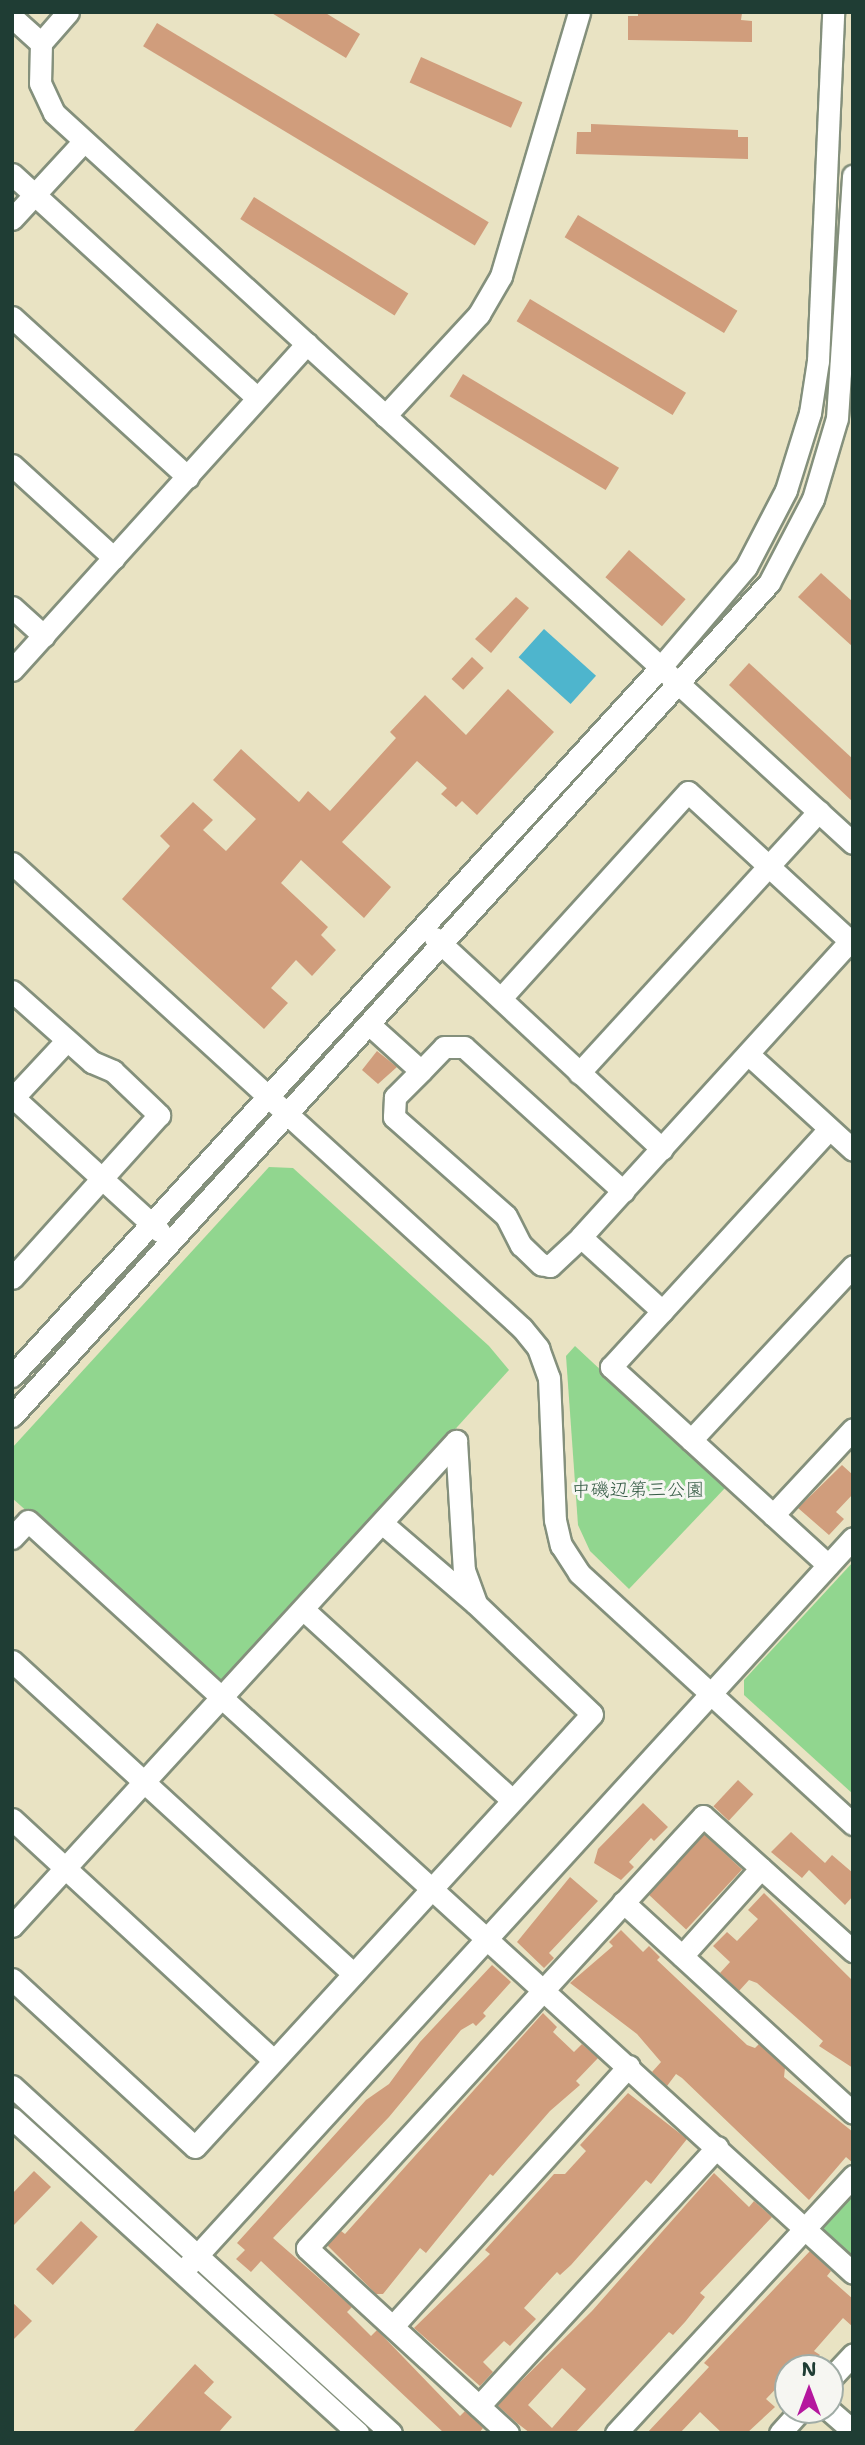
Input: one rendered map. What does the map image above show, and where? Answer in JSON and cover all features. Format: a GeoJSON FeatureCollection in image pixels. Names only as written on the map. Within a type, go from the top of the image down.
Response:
{"type":"FeatureCollection","features":[{"type":"Feature","properties":{"kind":"street"},"geometry":{"type":"LineString","coordinates":[[41,43],[68,12]]}},
{"type":"Feature","properties":{"kind":"street"},"geometry":{"type":"LineString","coordinates":[[385,416],[479,314],[501,276],[579,12]]}},
{"type":"Feature","properties":{"kind":"street"},"geometry":{"type":"LineString","coordinates":[[12,1376],[660,668],[746,567],[774,520],[798,460],[818,361],[833,12]]}},
{"type":"Feature","properties":{"kind":"street"},"geometry":{"type":"LineString","coordinates":[[12,17],[41,43],[45,97],[54,113],[83,142],[853,842]]}},
{"type":"Feature","properties":{"kind":"street"},"geometry":{"type":"LineString","coordinates":[[12,219],[83,142]]}},
{"type":"Feature","properties":{"kind":"street"},"geometry":{"type":"LineString","coordinates":[[12,174],[256,397]]}},
{"type":"Feature","properties":{"kind":"street"},"geometry":{"type":"LineString","coordinates":[[12,1416],[680,686],[769,583],[803,521],[825,465],[843,362],[853,176]]}},
{"type":"Feature","properties":{"kind":"street"},"geometry":{"type":"LineString","coordinates":[[12,317],[188,477]]}},
{"type":"Feature","properties":{"kind":"street"},"geometry":{"type":"LineString","coordinates":[[12,670],[252,409],[256,397],[307,344]]}},
{"type":"Feature","properties":{"kind":"street"},"geometry":{"type":"LineString","coordinates":[[12,465],[114,558]]}},
{"type":"Feature","properties":{"kind":"street"},"geometry":{"type":"LineString","coordinates":[[12,607],[44,636]]}},
{"type":"Feature","properties":{"kind":"street"},"geometry":{"type":"LineString","coordinates":[[501,998],[688,792],[850,941],[748,1055],[624,1191],[558,1262],[541,1264],[521,1245],[506,1216],[400,1123],[392,1105],[444,1047],[464,1047],[624,1191]]}},
{"type":"Feature","properties":{"kind":"street"},"geometry":{"type":"LineString","coordinates":[[579,1073],[818,811]]}},
{"type":"Feature","properties":{"kind":"street"},"geometry":{"type":"LineString","coordinates":[[12,863],[522,1328],[538,1348],[549,1378],[555,1520],[561,1545],[579,1573],[853,1824]]}},
{"type":"Feature","properties":{"kind":"street"},"geometry":{"type":"LineString","coordinates":[[423,927],[662,1149]]}},
{"type":"Feature","properties":{"kind":"street"},"geometry":{"type":"LineString","coordinates":[[12,992],[92,1062],[113,1071],[159,1115],[12,1278]]}},
{"type":"Feature","properties":{"kind":"street"},"geometry":{"type":"LineString","coordinates":[[370,1026],[421,1071]]}},
{"type":"Feature","properties":{"kind":"street"},"geometry":{"type":"LineString","coordinates":[[66,1041],[13,1098],[172,1242]]}},
{"type":"Feature","properties":{"kind":"street"},"geometry":{"type":"LineString","coordinates":[[748,1055],[853,1150]]}},
{"type":"Feature","properties":{"kind":"street"},"geometry":{"type":"LineString","coordinates":[[828,1565],[611,1367],[829,1129]]}},
{"type":"Feature","properties":{"kind":"street"},"geometry":{"type":"LineString","coordinates":[[581,1237],[662,1311]]}},
{"type":"Feature","properties":{"kind":"street"},"geometry":{"type":"LineString","coordinates":[[691,1440],[853,1266]]}},
{"type":"Feature","properties":{"kind":"street"},"geometry":{"type":"LineString","coordinates":[[773,1515],[853,1429]]}},
{"type":"Feature","properties":{"kind":"street"},"geometry":{"type":"LineString","coordinates":[[12,1926],[383,1524],[456,1441],[464,1570],[475,1603]]}},
{"type":"Feature","properties":{"kind":"street"},"geometry":{"type":"LineString","coordinates":[[12,1538],[28,1521],[433,1886],[853,2273]]}},
{"type":"Feature","properties":{"kind":"street"},"geometry":{"type":"LineString","coordinates":[[12,1979],[195,2147],[592,1714],[475,1603],[383,1524]]}},
{"type":"Feature","properties":{"kind":"street"},"geometry":{"type":"LineString","coordinates":[[182,2273],[853,1538]]}},
{"type":"Feature","properties":{"kind":"street"},"geometry":{"type":"LineString","coordinates":[[303,1610],[512,1800]]}},
{"type":"Feature","properties":{"kind":"street"},"geometry":{"type":"LineString","coordinates":[[12,1661],[353,1974]]}},
{"type":"Feature","properties":{"kind":"street"},"geometry":{"type":"LineString","coordinates":[[508,2433],[307,2248],[703,1816],[853,1951]]}},
{"type":"Feature","properties":{"kind":"street"},"geometry":{"type":"LineString","coordinates":[[12,1819],[273,2060]]}},
{"type":"Feature","properties":{"kind":"street"},"geometry":{"type":"LineString","coordinates":[[682,1956],[761,1868]]}},
{"type":"Feature","properties":{"kind":"street"},"geometry":{"type":"LineString","coordinates":[[623,1902],[853,2112]]}},
{"type":"Feature","properties":{"kind":"street"},"geometry":{"type":"LineString","coordinates":[[393,2326],[629,2066]]}},
{"type":"Feature","properties":{"kind":"street"},"geometry":{"type":"LineString","coordinates":[[12,2086],[391,2433]]}},
{"type":"Feature","properties":{"kind":"street"},"geometry":{"type":"LineString","coordinates":[[12,2118],[358,2433]]}},
{"type":"Feature","properties":{"kind":"street"},"geometry":{"type":"LineString","coordinates":[[479,2406],[717,2147]]}},
{"type":"Feature","properties":{"kind":"street"},"geometry":{"type":"LineString","coordinates":[[617,2433],[853,2176]]}},
{"type":"Feature","properties":{"kind":"green space"},"geometry":{"type":"Polygon","coordinates":[[[269,1167],[293,1168],[489,1346],[509,1370],[227,1680],[218,1681],[12,1498],[12,1448],[269,1167]]]}},
{"type":"Feature","properties":{"kind":"green space"},"geometry":{"type":"Polygon","coordinates":[[[131,1264],[136,1264],[58,1353],[41,1366],[131,1264]]]}},
{"type":"Feature","properties":{"kind":"green space","name":"中磯辺第三公園"},"geometry":{"type":"Polygon","coordinates":[[[575,1346],[726,1487],[629,1589],[590,1551],[578,1525],[566,1356],[575,1346]]]}},
{"type":"Feature","properties":{"kind":"green space"},"geometry":{"type":"Polygon","coordinates":[[[853,1562],[853,1794],[744,1695],[744,1680],[853,1562]]]}},
{"type":"Feature","properties":{"kind":"green space"},"geometry":{"type":"Polygon","coordinates":[[[853,2193],[853,2261],[824,2234],[824,2225],[853,2193]]]}},
{"type":"Feature","properties":{"kind":"water"},"geometry":{"type":"Polygon","coordinates":[[[544,629],[596,676],[571,704],[519,657],[544,629]]]}},
{"type":"Feature","properties":{"kind":"building"},"geometry":{"type":"Polygon","coordinates":[[[270,12],[324,12],[360,34],[346,58],[270,12]]]}},
{"type":"Feature","properties":{"kind":"building"},"geometry":{"type":"Polygon","coordinates":[[[638,12],[742,13],[741,20],[752,21],[752,42],[628,40],[628,16],[638,16],[638,12]]]}},
{"type":"Feature","properties":{"kind":"building"},"geometry":{"type":"Polygon","coordinates":[[[157,23],[489,222],[475,245],[143,46],[157,23]]]}},
{"type":"Feature","properties":{"kind":"building"},"geometry":{"type":"Polygon","coordinates":[[[421,57],[522,102],[511,128],[410,83],[421,57]]]}},
{"type":"Feature","properties":{"kind":"building"},"geometry":{"type":"Polygon","coordinates":[[[591,124],[738,130],[738,137],[748,137],[748,159],[576,154],[577,132],[591,132],[591,124]]]}},
{"type":"Feature","properties":{"kind":"building"},"geometry":{"type":"Polygon","coordinates":[[[254,197],[408,293],[395,315],[240,219],[254,197]]]}},
{"type":"Feature","properties":{"kind":"building"},"geometry":{"type":"Polygon","coordinates":[[[578,215],[737,311],[724,333],[565,237],[578,215]]]}},
{"type":"Feature","properties":{"kind":"building"},"geometry":{"type":"Polygon","coordinates":[[[530,299],[686,393],[673,415],[517,321],[530,299]]]}},
{"type":"Feature","properties":{"kind":"building"},"geometry":{"type":"Polygon","coordinates":[[[463,374],[619,468],[606,490],[450,396],[463,374]]]}},
{"type":"Feature","properties":{"kind":"building"},"geometry":{"type":"Polygon","coordinates":[[[629,550],[686,599],[662,626],[605,577],[629,550]]]}},
{"type":"Feature","properties":{"kind":"building"},"geometry":{"type":"Polygon","coordinates":[[[821,573],[853,602],[853,647],[798,597],[821,573]]]}},
{"type":"Feature","properties":{"kind":"building"},"geometry":{"type":"Polygon","coordinates":[[[516,597],[529,608],[491,653],[475,639],[516,597]]]}},
{"type":"Feature","properties":{"kind":"building"},"geometry":{"type":"Polygon","coordinates":[[[472,657],[484,668],[463,690],[452,679],[472,657]]]}},
{"type":"Feature","properties":{"kind":"building"},"geometry":{"type":"Polygon","coordinates":[[[749,663],[853,759],[853,802],[729,685],[749,663]]]}},
{"type":"Feature","properties":{"kind":"building"},"geometry":{"type":"Polygon","coordinates":[[[508,689],[554,732],[477,815],[462,801],[456,807],[441,794],[447,788],[417,761],[342,842],[391,887],[364,918],[301,860],[281,883],[328,927],[321,935],[336,950],[312,976],[296,960],[271,988],[288,1003],[264,1029],[122,899],[170,846],[160,836],[193,802],[213,820],[203,830],[226,851],[256,819],[213,780],[241,749],[299,802],[308,791],[330,811],[396,738],[390,732],[425,695],[466,735],[508,689]]]}},
{"type":"Feature","properties":{"kind":"building"},"geometry":{"type":"Polygon","coordinates":[[[377,1051],[397,1067],[378,1084],[362,1070],[377,1051]]]}},
{"type":"Feature","properties":{"kind":"building"},"geometry":{"type":"Polygon","coordinates":[[[842,1465],[853,1475],[853,1494],[836,1512],[844,1519],[829,1535],[798,1508],[842,1465]]]}},
{"type":"Feature","properties":{"kind":"building"},"geometry":{"type":"Polygon","coordinates":[[[738,1780],[753,1794],[729,1821],[713,1806],[738,1780]]]}},
{"type":"Feature","properties":{"kind":"building"},"geometry":{"type":"Polygon","coordinates":[[[643,1803],[668,1827],[654,1841],[651,1838],[629,1862],[634,1867],[621,1880],[594,1863],[598,1849],[643,1803]]]}},
{"type":"Feature","properties":{"kind":"building"},"geometry":{"type":"Polygon","coordinates":[[[791,1832],[825,1863],[832,1855],[853,1873],[853,1896],[845,1905],[809,1870],[802,1878],[771,1852],[791,1832]]]}},
{"type":"Feature","properties":{"kind":"building"},"geometry":{"type":"Polygon","coordinates":[[[704,1834],[742,1869],[686,1929],[648,1894],[704,1834]]]}},
{"type":"Feature","properties":{"kind":"building"},"geometry":{"type":"Polygon","coordinates":[[[570,1877],[598,1901],[549,1953],[554,1958],[544,1968],[517,1942],[570,1877]]]}},
{"type":"Feature","properties":{"kind":"building"},"geometry":{"type":"Polygon","coordinates":[[[764,1893],[853,1981],[853,2068],[819,2046],[823,2041],[757,1983],[749,1980],[739,1991],[720,1973],[730,1962],[713,1946],[727,1932],[737,1941],[758,1919],[748,1910],[764,1893]]]}},
{"type":"Feature","properties":{"kind":"building"},"geometry":{"type":"Polygon","coordinates":[[[621,1930],[643,1952],[649,1946],[660,1957],[657,1960],[747,2045],[755,2048],[759,2044],[785,2068],[784,2077],[853,2132],[853,2163],[846,2157],[809,2200],[682,2078],[676,2074],[667,2086],[652,2072],[661,2062],[637,2034],[570,1983],[613,1946],[609,1942],[621,1930]]]}},
{"type":"Feature","properties":{"kind":"building"},"geometry":{"type":"Polygon","coordinates":[[[492,1965],[511,1982],[483,2013],[486,2016],[476,2026],[473,2023],[461,2030],[389,2117],[273,2238],[352,2307],[347,2312],[371,2336],[377,2330],[460,2416],[465,2411],[483,2428],[479,2433],[444,2433],[261,2261],[251,2272],[236,2259],[245,2250],[237,2243],[366,2100],[389,2084],[420,2042],[492,1965]]]}},
{"type":"Feature","properties":{"kind":"building"},"geometry":{"type":"Polygon","coordinates":[[[543,2013],[557,2027],[553,2032],[574,2052],[582,2044],[598,2058],[576,2081],[580,2085],[550,2111],[493,2176],[490,2174],[426,2253],[420,2248],[383,2294],[376,2294],[327,2245],[341,2231],[345,2234],[543,2013]]]}},
{"type":"Feature","properties":{"kind":"building"},"geometry":{"type":"Polygon","coordinates":[[[628,2093],[687,2139],[651,2184],[646,2180],[571,2265],[560,2275],[557,2272],[524,2308],[536,2319],[510,2346],[504,2341],[483,2362],[493,2372],[480,2386],[414,2328],[490,2254],[485,2250],[554,2174],[565,2174],[586,2151],[580,2145],[628,2093]]]}},
{"type":"Feature","properties":{"kind":"building"},"geometry":{"type":"Polygon","coordinates":[[[34,2171],[51,2187],[12,2227],[12,2194],[34,2171]]]}},
{"type":"Feature","properties":{"kind":"building"},"geometry":{"type":"Polygon","coordinates":[[[714,2173],[749,2207],[754,2201],[772,2217],[700,2293],[705,2297],[685,2322],[673,2335],[669,2332],[575,2433],[530,2433],[497,2405],[592,2311],[714,2173]],[[562,2368],[528,2405],[552,2428],[586,2389],[562,2368]]]}},
{"type":"Feature","properties":{"kind":"building"},"geometry":{"type":"Polygon","coordinates":[[[81,2221],[98,2237],[53,2285],[36,2269],[81,2221]]]}},
{"type":"Feature","properties":{"kind":"building"},"geometry":{"type":"Polygon","coordinates":[[[810,2251],[831,2271],[827,2276],[853,2299],[853,2327],[843,2318],[814,2351],[818,2354],[774,2354],[774,2391],[766,2399],[774,2408],[747,2433],[722,2433],[700,2412],[680,2433],[647,2433],[709,2367],[704,2363],[810,2251]]]}},
{"type":"Feature","properties":{"kind":"building"},"geometry":{"type":"Polygon","coordinates":[[[12,2302],[32,2321],[12,2341],[12,2302]]]}},
{"type":"Feature","properties":{"kind":"building"},"geometry":{"type":"Polygon","coordinates":[[[195,2364],[214,2382],[204,2393],[232,2417],[218,2433],[132,2433],[195,2364]]]}}]}
